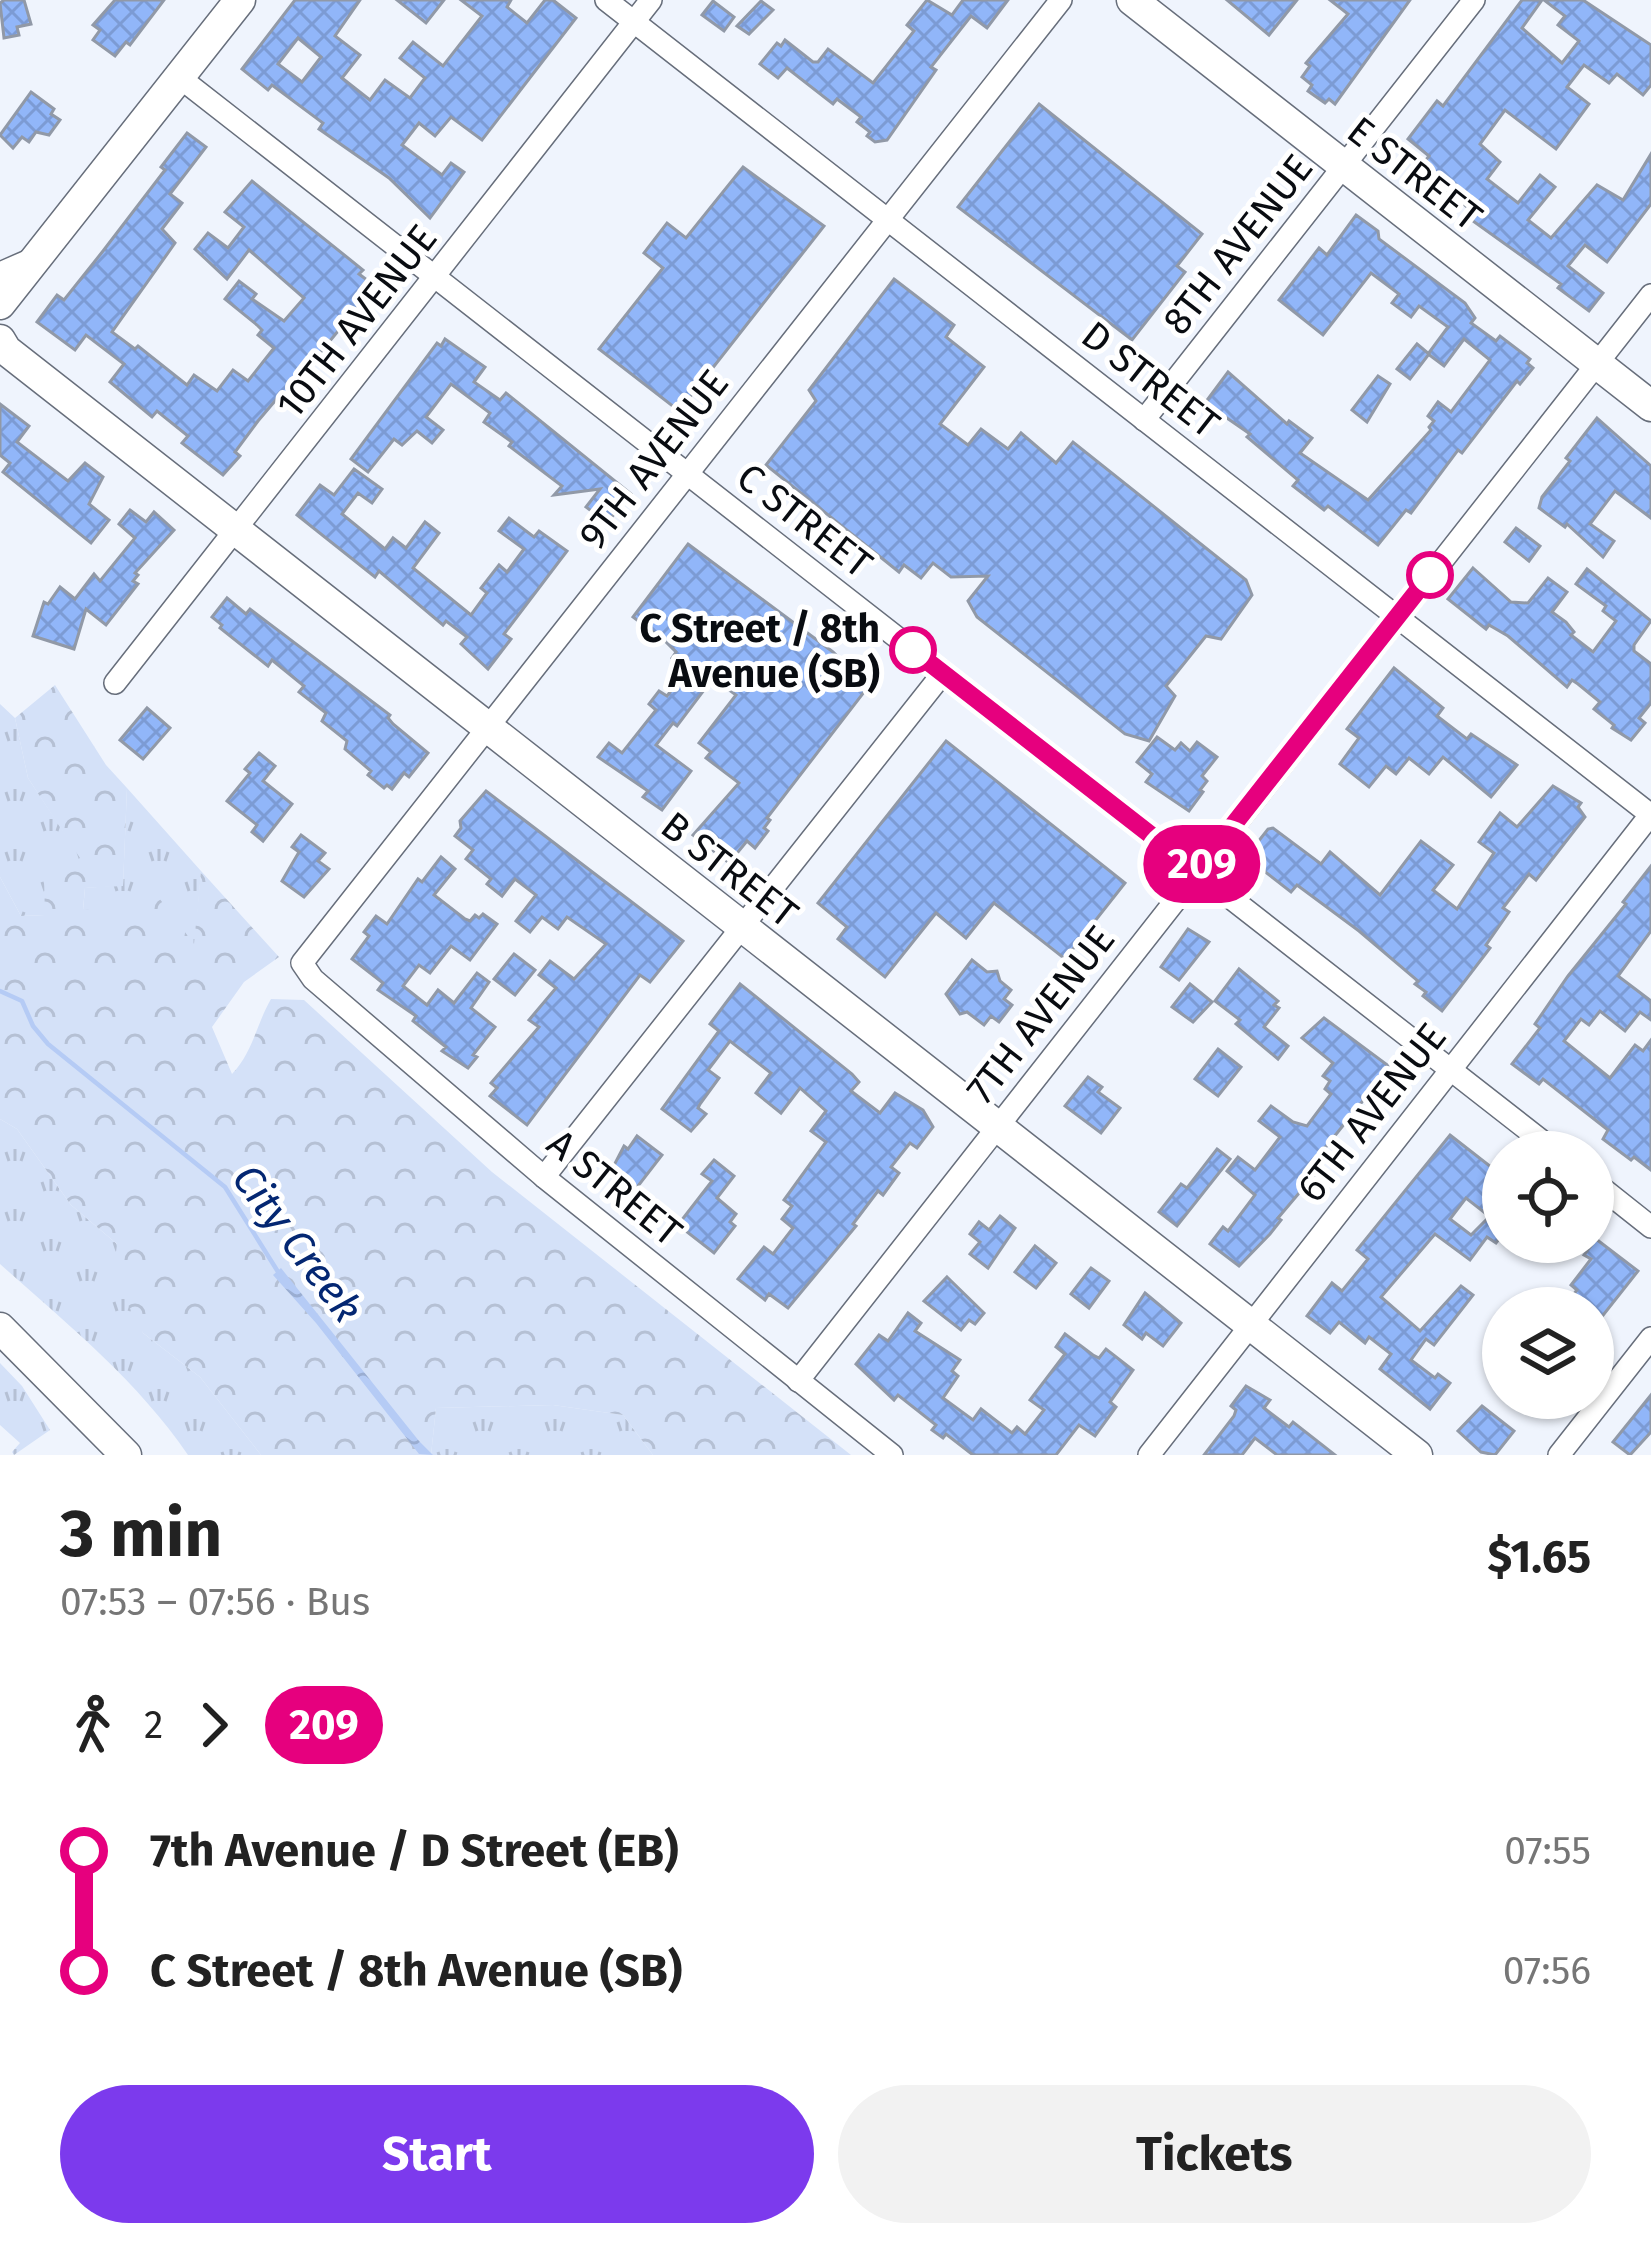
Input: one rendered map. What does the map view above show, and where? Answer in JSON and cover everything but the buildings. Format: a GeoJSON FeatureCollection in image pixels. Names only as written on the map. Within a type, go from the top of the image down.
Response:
{"type":"FeatureCollection","features":[{"type":"Feature","properties":{"kind":"street"},"geometry":{"type":"LineString","coordinates":[[0,304],[240,0]]}},
{"type":"Feature","properties":{"kind":"street","name":"D STREET"},"geometry":{"type":"LineString","coordinates":[[606,0],[1651,815]]}},
{"type":"Feature","properties":{"kind":"street","name":"10TH AVENUE"},"geometry":{"type":"LineString","coordinates":[[115,683],[651,0]]}},
{"type":"Feature","properties":{"kind":"street","name":"9TH AVENUE"},"geometry":{"type":"LineString","coordinates":[[302,964],[1061,0]]}},
{"type":"Feature","properties":{"kind":"street","name":"E STREET"},"geometry":{"type":"LineString","coordinates":[[1132,0],[1651,406]]}},
{"type":"Feature","properties":{"kind":"street","name":"8TH AVENUE"},"geometry":{"type":"LineString","coordinates":[[1144,420],[1474,0]]}},
{"type":"Feature","properties":{"kind":"street","name":"C STREET"},"geometry":{"type":"LineString","coordinates":[[179,77],[1529,1131]]}},
{"type":"Feature","properties":{"kind":"street"},"geometry":{"type":"LineString","coordinates":[[0,273],[38,256]]}},
{"type":"Feature","properties":{"kind":"street","name":"7TH AVENUE"},"geometry":{"type":"LineString","coordinates":[[798,1381],[1651,295]]}},
{"type":"Feature","properties":{"kind":"street","name":"B STREET"},"geometry":{"type":"LineString","coordinates":[[0,340],[6,350],[487,730],[1417,1455]]}},
{"type":"Feature","properties":{"kind":"street"},"geometry":{"type":"LineString","coordinates":[[544,1177],[943,673]]}},
{"type":"Feature","properties":{"kind":"street","name":"6TH AVENUE"},"geometry":{"type":"LineString","coordinates":[[1149,1455],[1651,815]]}},
{"type":"Feature","properties":{"kind":"street","name":"A STREET"},"geometry":{"type":"LineString","coordinates":[[302,964],[313,979],[544,1177],[892,1455]]}},
{"type":"Feature","properties":{"kind":"street"},"geometry":{"type":"LineString","coordinates":[[1614,1198],[1651,1227]]}},
{"type":"Feature","properties":{"kind":"street"},"geometry":{"type":"LineString","coordinates":[[0,1328],[126,1455]]}},
{"type":"Feature","properties":{"kind":"street"},"geometry":{"type":"LineString","coordinates":[[1559,1455],[1651,1338]]}},
{"type":"Feature","properties":{"kind":"green space"},"geometry":{"type":"Polygon","coordinates":[[[55,685],[106,765],[127,788],[123,886],[85,888],[83,909],[132,910],[156,894],[194,944],[201,871],[279,957],[244,982],[212,1027],[232,1074],[245,1057],[271,999],[304,1000],[492,1172],[851,1455],[653,1455],[623,1415],[553,1405],[436,1408],[431,1455],[261,1455],[200,1377],[143,1333],[113,1277],[117,1244],[71,1205],[17,1129],[0,1119],[0,877],[21,916],[45,915],[44,878],[80,858],[28,778],[15,718],[55,685]]]}},
{"type":"Feature","properties":{"kind":"green space"},"geometry":{"type":"Polygon","coordinates":[[[0,704],[15,718],[28,778],[81,858],[46,915],[21,916],[0,877],[0,704]]]}},
{"type":"Feature","properties":{"kind":"green space"},"geometry":{"type":"Polygon","coordinates":[[[127,788],[201,871],[195,945],[132,910],[83,910],[85,888],[123,885],[127,788]]]}},
{"type":"Feature","properties":{"kind":"green space"},"geometry":{"type":"Polygon","coordinates":[[[0,1119],[17,1129],[71,1205],[117,1244],[143,1333],[200,1377],[261,1455],[188,1455],[124,1377],[0,1264],[0,1119]]]}},
{"type":"Feature","properties":{"kind":"green space"},"geometry":{"type":"Polygon","coordinates":[[[0,1363],[22,1386],[50,1430],[14,1455],[20,1443],[0,1425],[0,1363]]]}},
{"type":"Feature","properties":{"kind":"green space"},"geometry":{"type":"Polygon","coordinates":[[[553,1405],[623,1415],[653,1455],[431,1455],[436,1408],[553,1405]]]}},
{"type":"Feature","properties":{"kind":"water"},"geometry":{"type":"Polygon","coordinates":[[[281,1268],[433,1455],[419,1454],[273,1275],[281,1268]]]}},
{"type":"Feature","properties":{"kind":"waterway","name":"City Creek"},"geometry":{"type":"LineString","coordinates":[[0,991],[22,1001],[48,1044],[225,1187],[280,1275]]}},
{"type":"Feature","properties":{"kind":"bus line","name":"209"},"geometry":{"type":"LineString","coordinates":[[913,650],[1197,871],[1430,575]]}},
{"type":"Feature","properties":{"kind":"place","name":"C Street / 8th Avenue (SB)"},"geometry":{"type":"Point","coordinates":[913,650]}}]}
